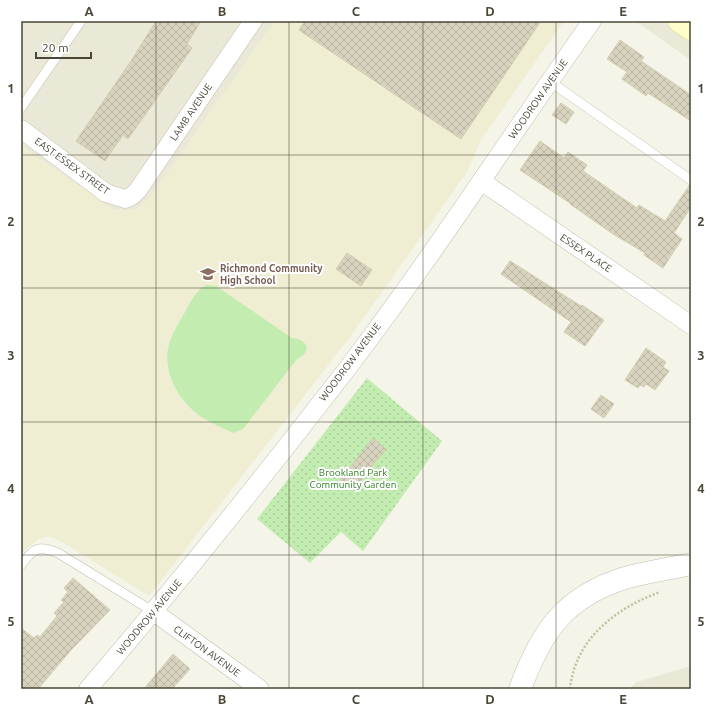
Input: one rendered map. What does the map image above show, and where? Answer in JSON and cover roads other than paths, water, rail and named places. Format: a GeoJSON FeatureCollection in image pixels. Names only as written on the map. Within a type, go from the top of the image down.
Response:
{"type":"FeatureCollection","features":[{"type":"Feature","properties":{"kind":"main road"},"geometry":{"type":"LineString","coordinates":[[679,21],[691,29]]}},
{"type":"Feature","properties":{"kind":"street","name":"LAMB AVENUE"},"geometry":{"type":"LineString","coordinates":[[125,199],[132,196],[138,190],[254,21]]}},
{"type":"Feature","properties":{"kind":"street","name":"WOODROW AVENUE"},"geometry":{"type":"LineString","coordinates":[[88,689],[154,612],[350,364],[481,181],[592,21]]}},
{"type":"Feature","properties":{"kind":"street","name":"EAST ESSEX STREET"},"geometry":{"type":"LineString","coordinates":[[21,129],[106,193],[125,199]]}},
{"type":"Feature","properties":{"kind":"street","name":"ESSEX PLACE"},"geometry":{"type":"LineString","coordinates":[[481,181],[691,324]]}},
{"type":"Feature","properties":{"kind":"street"},"geometry":{"type":"LineString","coordinates":[[520,689],[542,639],[556,620],[578,600],[590,592],[626,578],[691,564]]}},
{"type":"Feature","properties":{"kind":"street","name":"CLIFTON AVENUE"},"geometry":{"type":"LineString","coordinates":[[154,612],[260,689]]}},
{"type":"Feature","properties":{"kind":"lane"},"geometry":{"type":"LineString","coordinates":[[21,108],[81,21]]}},
{"type":"Feature","properties":{"kind":"lane"},"geometry":{"type":"LineString","coordinates":[[549,81],[691,180]]}},
{"type":"Feature","properties":{"kind":"lane"},"geometry":{"type":"LineString","coordinates":[[21,565],[32,551],[46,548],[58,553],[154,612]]}},
{"type":"Feature","properties":{"kind":"place","name":"Richmond Community High School"},"geometry":{"type":"Point","coordinates":[208,274]}},
{"type":"Feature","properties":{"kind":"park label","name":"Brookland Park Community Garden"},"geometry":{"type":"Point","coordinates":[353,478]}}]}
